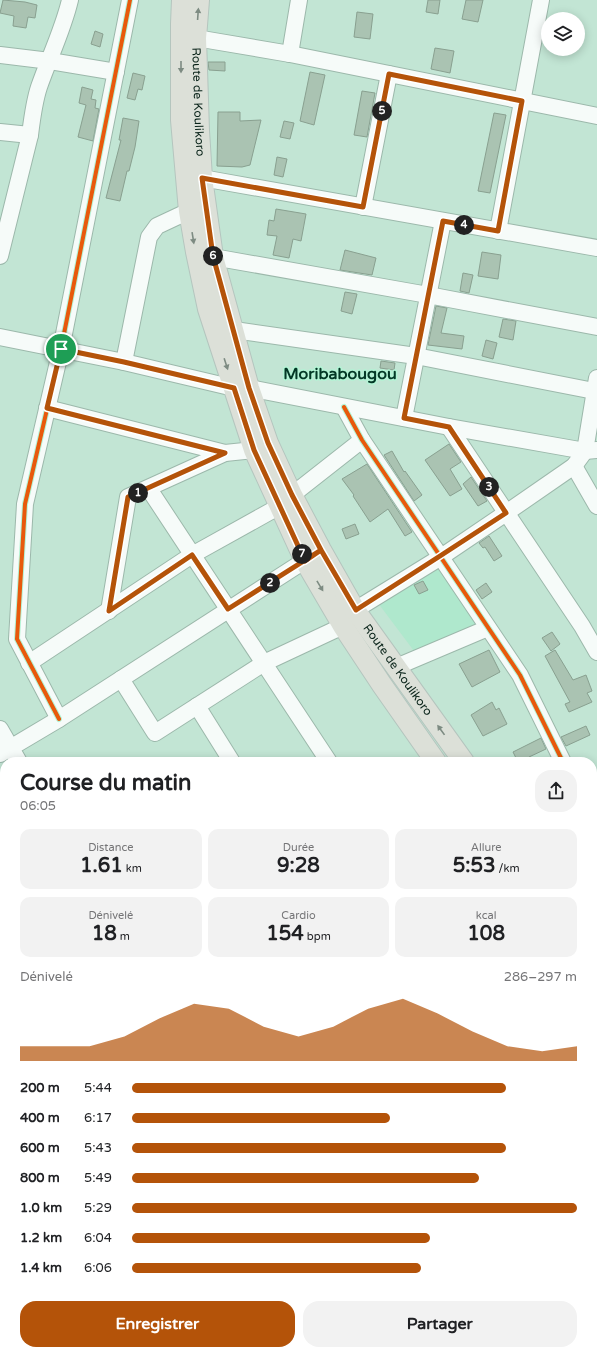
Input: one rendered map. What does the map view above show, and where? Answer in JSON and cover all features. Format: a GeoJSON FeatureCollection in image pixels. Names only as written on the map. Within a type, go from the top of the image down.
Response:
{"type":"FeatureCollection","features":[{"type":"Feature","properties":{"kind":"main road","name":"Route de Koulikoro"},"geometry":{"type":"LineString","coordinates":[[182,0],[180,24],[181,120],[189,212],[196,252],[208,309],[242,388],[268,443],[286,500]]}},
{"type":"Feature","properties":{"kind":"main road","name":"Route de Koulikoro"},"geometry":{"type":"LineString","coordinates":[[199,0],[196,38],[202,178],[213,256],[234,330],[242,388],[254,450],[286,500],[344,626],[382,685],[432,757]]}},
{"type":"Feature","properties":{"kind":"main road","name":"Route de Koulikoro"},"geometry":{"type":"LineString","coordinates":[[313,556],[356,610],[460,757]]}},
{"type":"Feature","properties":{"kind":"street"},"geometry":{"type":"LineString","coordinates":[[0,256],[30,135],[39,88],[61,31],[70,0]]}},
{"type":"Feature","properties":{"kind":"street"},"geometry":{"type":"LineString","coordinates":[[59,719],[17,639],[26,504],[61,349],[130,0]]}},
{"type":"Feature","properties":{"kind":"street"},"geometry":{"type":"LineString","coordinates":[[290,54],[299,0]]}},
{"type":"Feature","properties":{"kind":"street"},"geometry":{"type":"LineString","coordinates":[[498,231],[541,0]]}},
{"type":"Feature","properties":{"kind":"street"},"geometry":{"type":"LineString","coordinates":[[196,38],[290,54],[597,116]]}},
{"type":"Feature","properties":{"kind":"street"},"geometry":{"type":"LineString","coordinates":[[0,55],[50,61],[116,72]]}},
{"type":"Feature","properties":{"kind":"street"},"geometry":{"type":"LineString","coordinates":[[363,207],[389,74]]}},
{"type":"Feature","properties":{"kind":"street"},"geometry":{"type":"LineString","coordinates":[[0,132],[30,135]]}},
{"type":"Feature","properties":{"kind":"street"},"geometry":{"type":"LineString","coordinates":[[202,178],[597,248]]}},
{"type":"Feature","properties":{"kind":"street"},"geometry":{"type":"LineString","coordinates":[[124,362],[149,237],[157,226],[189,212]]}},
{"type":"Feature","properties":{"kind":"street"},"geometry":{"type":"LineString","coordinates":[[404,418],[443,221]]}},
{"type":"Feature","properties":{"kind":"street"},"geometry":{"type":"LineString","coordinates":[[213,256],[428,294],[597,327]]}},
{"type":"Feature","properties":{"kind":"street"},"geometry":{"type":"LineString","coordinates":[[234,330],[596,384],[591,451],[574,466],[506,513],[356,610]]}},
{"type":"Feature","properties":{"kind":"street"},"geometry":{"type":"LineString","coordinates":[[0,337],[242,388],[449,427],[591,451]]}},
{"type":"Feature","properties":{"kind":"street"},"geometry":{"type":"LineString","coordinates":[[344,407],[362,440],[520,675],[561,757]]}},
{"type":"Feature","properties":{"kind":"street"},"geometry":{"type":"LineString","coordinates":[[47,408],[225,453]]}},
{"type":"Feature","properties":{"kind":"street"},"geometry":{"type":"LineString","coordinates":[[449,427],[506,513],[590,626],[597,652]]}},
{"type":"Feature","properties":{"kind":"street"},"geometry":{"type":"LineString","coordinates":[[29,663],[192,555],[286,500],[362,440]]}},
{"type":"Feature","properties":{"kind":"street"},"geometry":{"type":"LineString","coordinates":[[109,611],[128,497],[225,453],[254,450]]}},
{"type":"Feature","properties":{"kind":"street"},"geometry":{"type":"LineString","coordinates":[[574,466],[597,506]]}},
{"type":"Feature","properties":{"kind":"street"},"geometry":{"type":"LineString","coordinates":[[148,489],[326,757]]}},
{"type":"Feature","properties":{"kind":"street"},"geometry":{"type":"LineString","coordinates":[[0,729],[6,751],[59,719],[228,609],[313,556]]}},
{"type":"Feature","properties":{"kind":"street"},"geometry":{"type":"LineString","coordinates":[[121,679],[155,733],[264,663],[344,626]]}},
{"type":"Feature","properties":{"kind":"street"},"geometry":{"type":"LineString","coordinates":[[396,667],[488,628]]}},
{"type":"Feature","properties":{"kind":"street"},"geometry":{"type":"LineString","coordinates":[[197,706],[229,757]]}},
{"type":"Feature","properties":{"kind":"shaded area"},"geometry":{"type":"Polygon","coordinates":[[[439,563],[484,627],[423,663],[369,591],[439,563]]]}},
{"type":"Feature","properties":{"kind":"building"},"geometry":{"type":"Polygon","coordinates":[[[3,0],[25,2],[37,5],[35,18],[28,17],[26,28],[13,26],[14,16],[0,13],[3,0]]]}},
{"type":"Feature","properties":{"kind":"building"},"geometry":{"type":"Polygon","coordinates":[[[428,0],[440,0],[438,14],[426,12],[428,0]]]}},
{"type":"Feature","properties":{"kind":"building"},"geometry":{"type":"Polygon","coordinates":[[[466,0],[483,0],[478,22],[462,19],[466,0]]]}},
{"type":"Feature","properties":{"kind":"building"},"geometry":{"type":"Polygon","coordinates":[[[357,12],[373,14],[370,39],[354,37],[357,12]]]}},
{"type":"Feature","properties":{"kind":"building"},"geometry":{"type":"Polygon","coordinates":[[[95,31],[103,34],[100,47],[91,44],[95,31]]]}},
{"type":"Feature","properties":{"kind":"building"},"geometry":{"type":"Polygon","coordinates":[[[435,48],[454,51],[450,73],[431,69],[435,48]]]}},
{"type":"Feature","properties":{"kind":"building"},"geometry":{"type":"Polygon","coordinates":[[[208,62],[225,62],[225,71],[209,70],[208,62]]]}},
{"type":"Feature","properties":{"kind":"building"},"geometry":{"type":"Polygon","coordinates":[[[310,72],[325,75],[314,125],[300,121],[310,72]]]}},
{"type":"Feature","properties":{"kind":"building"},"geometry":{"type":"Polygon","coordinates":[[[133,73],[145,76],[142,90],[138,89],[135,100],[127,98],[133,73]]]}},
{"type":"Feature","properties":{"kind":"building"},"geometry":{"type":"Polygon","coordinates":[[[82,87],[93,90],[91,99],[96,100],[95,108],[99,109],[93,141],[78,137],[86,105],[79,103],[82,87]]]}},
{"type":"Feature","properties":{"kind":"building"},"geometry":{"type":"Polygon","coordinates":[[[362,91],[375,93],[367,137],[354,135],[362,91]]]}},
{"type":"Feature","properties":{"kind":"building"},"geometry":{"type":"Polygon","coordinates":[[[218,112],[240,112],[240,121],[261,120],[250,165],[242,167],[217,166],[218,112]]]}},
{"type":"Feature","properties":{"kind":"building"},"geometry":{"type":"Polygon","coordinates":[[[494,113],[506,115],[490,193],[478,191],[494,113]]]}},
{"type":"Feature","properties":{"kind":"building"},"geometry":{"type":"Polygon","coordinates":[[[123,118],[139,121],[135,147],[129,171],[127,171],[120,201],[106,198],[121,140],[119,140],[123,118]]]}},
{"type":"Feature","properties":{"kind":"building"},"geometry":{"type":"Polygon","coordinates":[[[284,121],[294,123],[290,139],[280,137],[284,121]]]}},
{"type":"Feature","properties":{"kind":"building"},"geometry":{"type":"Polygon","coordinates":[[[277,157],[287,159],[283,177],[274,175],[277,157]]]}},
{"type":"Feature","properties":{"kind":"building"},"geometry":{"type":"Polygon","coordinates":[[[276,209],[306,214],[301,241],[293,239],[289,258],[273,255],[277,236],[267,235],[269,220],[274,221],[276,209]]]}},
{"type":"Feature","properties":{"kind":"building"},"geometry":{"type":"Polygon","coordinates":[[[345,250],[376,258],[372,275],[340,270],[345,250]]]}},
{"type":"Feature","properties":{"kind":"building"},"geometry":{"type":"Polygon","coordinates":[[[482,252],[501,255],[498,279],[478,276],[482,252]]]}},
{"type":"Feature","properties":{"kind":"building"},"geometry":{"type":"Polygon","coordinates":[[[463,273],[473,275],[469,293],[460,291],[463,273]]]}},
{"type":"Feature","properties":{"kind":"building"},"geometry":{"type":"Polygon","coordinates":[[[345,292],[357,294],[352,314],[341,311],[345,292]]]}},
{"type":"Feature","properties":{"kind":"building"},"geometry":{"type":"Polygon","coordinates":[[[436,306],[447,308],[441,333],[464,336],[462,349],[428,345],[436,306]]]}},
{"type":"Feature","properties":{"kind":"building"},"geometry":{"type":"Polygon","coordinates":[[[503,319],[516,321],[513,340],[499,337],[503,319]]]}},
{"type":"Feature","properties":{"kind":"building"},"geometry":{"type":"Polygon","coordinates":[[[486,340],[497,343],[493,359],[482,356],[486,340]]]}},
{"type":"Feature","properties":{"kind":"building"},"geometry":{"type":"Polygon","coordinates":[[[381,361],[395,363],[394,370],[380,368],[381,361]]]}},
{"type":"Feature","properties":{"kind":"building"},"geometry":{"type":"Polygon","coordinates":[[[449,444],[461,462],[450,469],[462,489],[450,496],[425,460],[449,444]]]}},
{"type":"Feature","properties":{"kind":"building"},"geometry":{"type":"Polygon","coordinates":[[[392,451],[404,472],[405,471],[422,495],[414,501],[384,455],[392,451]]]}},
{"type":"Feature","properties":{"kind":"building"},"geometry":{"type":"Polygon","coordinates":[[[367,464],[412,532],[405,536],[388,509],[370,522],[353,496],[354,495],[342,479],[367,464]]]}},
{"type":"Feature","properties":{"kind":"building"},"geometry":{"type":"Polygon","coordinates":[[[471,477],[487,501],[478,506],[463,484],[471,477]]]}},
{"type":"Feature","properties":{"kind":"building"},"geometry":{"type":"Polygon","coordinates":[[[355,524],[359,534],[346,539],[342,529],[355,524]]]}},
{"type":"Feature","properties":{"kind":"building"},"geometry":{"type":"Polygon","coordinates":[[[489,536],[502,556],[494,561],[485,547],[483,548],[479,543],[489,536]]]}},
{"type":"Feature","properties":{"kind":"building"},"geometry":{"type":"Polygon","coordinates":[[[423,581],[428,590],[419,594],[414,585],[423,581]]]}},
{"type":"Feature","properties":{"kind":"building"},"geometry":{"type":"Polygon","coordinates":[[[486,583],[492,592],[482,599],[476,590],[486,583]]]}},
{"type":"Feature","properties":{"kind":"building"},"geometry":{"type":"Polygon","coordinates":[[[552,632],[560,644],[551,651],[542,638],[552,632]]]}},
{"type":"Feature","properties":{"kind":"building"},"geometry":{"type":"Polygon","coordinates":[[[489,650],[500,672],[472,687],[459,664],[489,650]]]}},
{"type":"Feature","properties":{"kind":"building"},"geometry":{"type":"Polygon","coordinates":[[[555,650],[573,680],[586,675],[592,691],[587,693],[592,702],[569,712],[565,704],[570,702],[545,656],[555,650]]]}},
{"type":"Feature","properties":{"kind":"building"},"geometry":{"type":"Polygon","coordinates":[[[492,702],[496,710],[499,708],[507,724],[483,736],[471,715],[492,702]]]}},
{"type":"Feature","properties":{"kind":"building"},"geometry":{"type":"Polygon","coordinates":[[[586,726],[590,735],[566,746],[561,737],[586,726]]]}},
{"type":"Feature","properties":{"kind":"building"},"geometry":{"type":"Polygon","coordinates":[[[541,738],[546,749],[529,757],[516,757],[513,752],[541,738]]]}},
{"type":"Feature","properties":{"kind":"cycle path"},"geometry":{"type":"LineString","coordinates":[[59,719],[17,639],[25,504],[61,349],[130,0]]}},
{"type":"Feature","properties":{"kind":"cycle path"},"geometry":{"type":"LineString","coordinates":[[344,407],[362,440],[520,675],[561,757]]}},
{"type":"Feature","properties":{"kind":"district","name":"Moribabougou"},"geometry":{"type":"Point","coordinates":[340,373]}},
{"type":"Feature","properties":{"kind":"route"},"geometry":{"type":"LineString","coordinates":[[61,349],[47,408],[225,453],[128,497],[109,611],[192,555],[228,609],[305,561],[321,550],[356,610],[506,513],[449,427],[404,418],[443,221],[498,231],[522,101],[389,74],[363,207],[202,178],[208,208],[213,256],[249,388],[268,443],[292,495],[321,550],[305,561],[254,450],[234,388],[61,349]]}}]}
